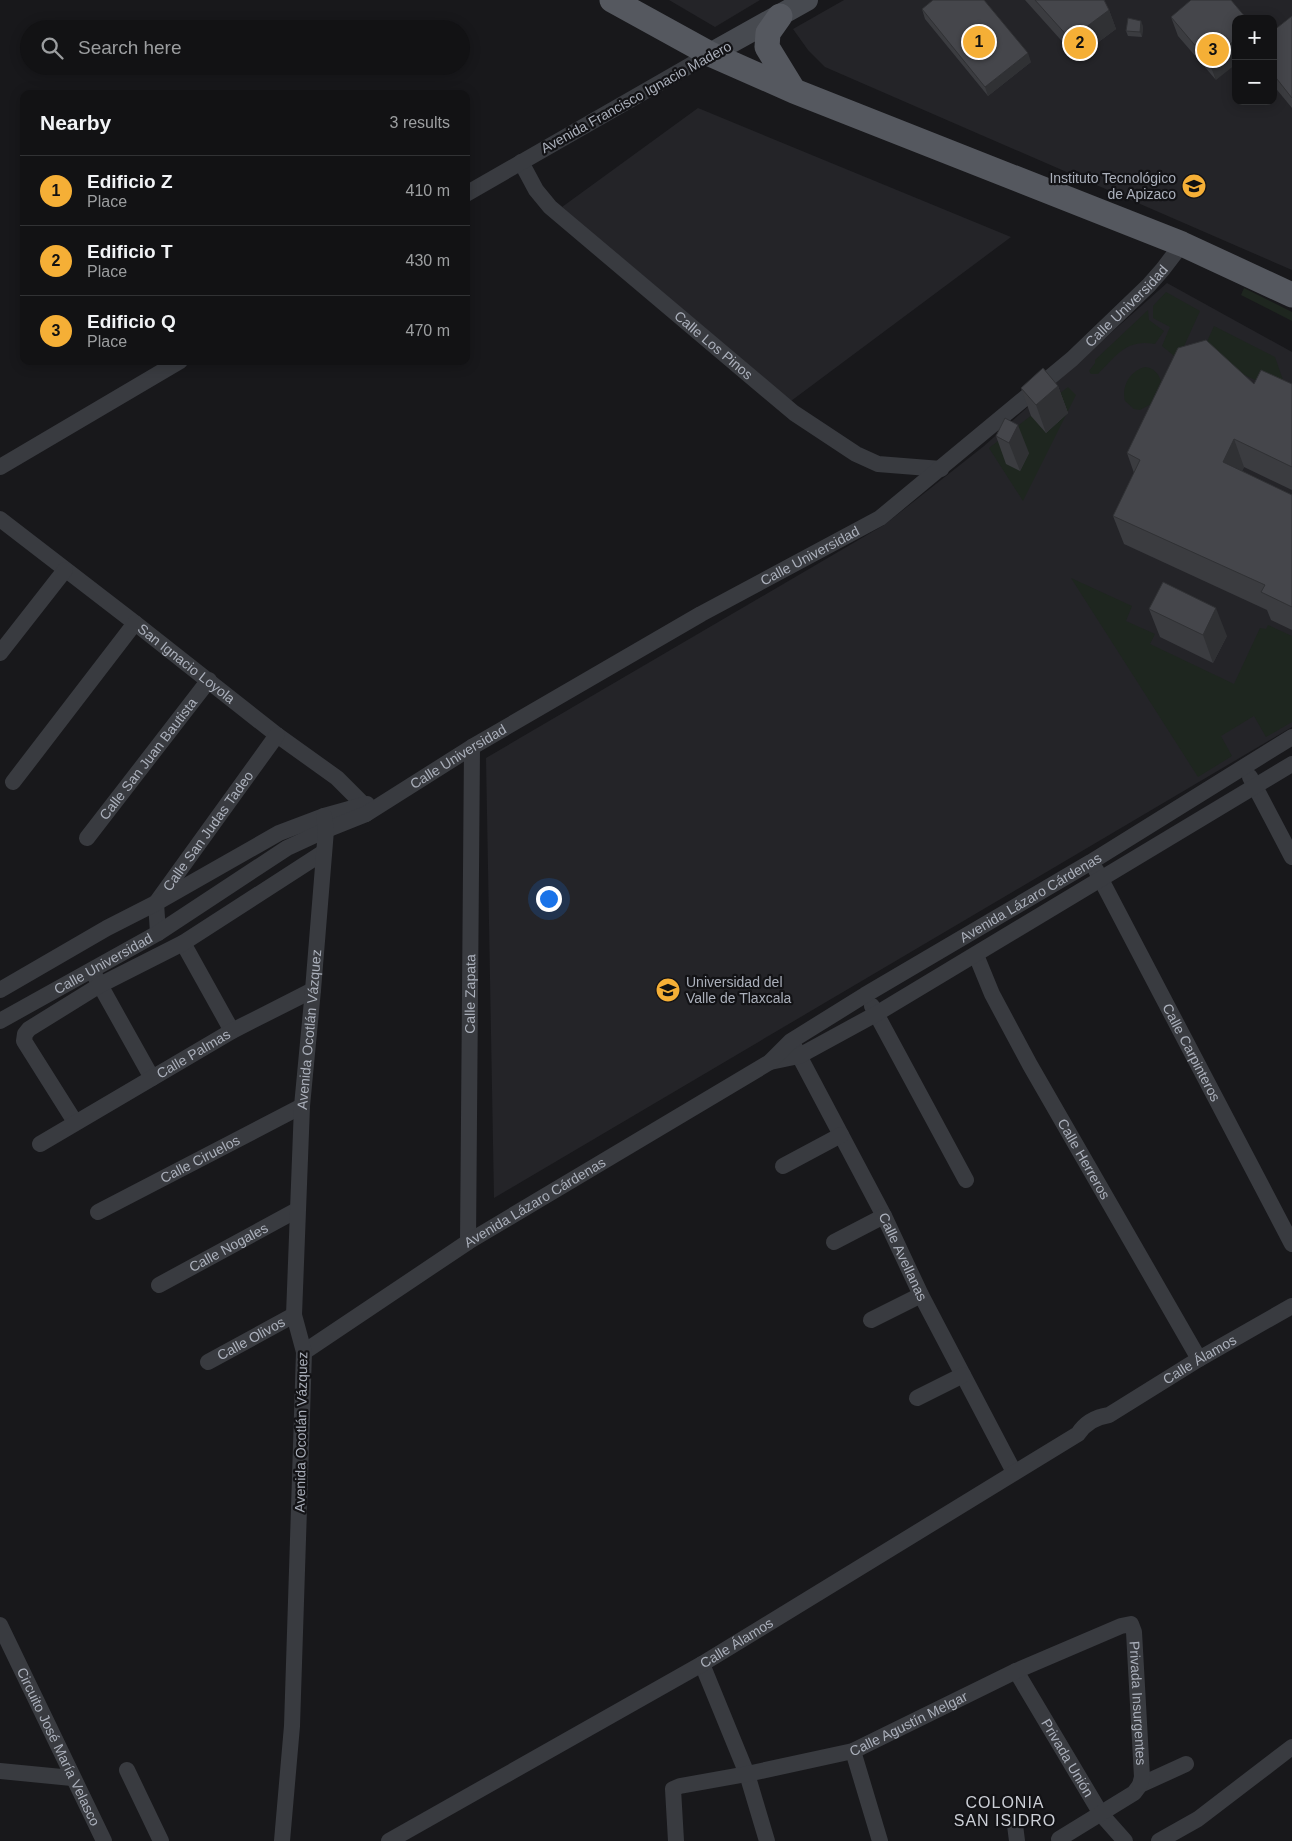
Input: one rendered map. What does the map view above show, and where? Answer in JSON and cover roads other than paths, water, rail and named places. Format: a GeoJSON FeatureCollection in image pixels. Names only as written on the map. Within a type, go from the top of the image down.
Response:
{"type":"FeatureCollection","features":[{"type":"Feature","properties":{"kind":"main road"},"geometry":{"type":"LineString","coordinates":[[612,0],[710,54],[794,91],[1182,244],[1292,295]]}},
{"type":"Feature","properties":{"kind":"main road","name":"Avenida Francisco Ignacio Madero"},"geometry":{"type":"LineString","coordinates":[[710,54],[807,0]]}},
{"type":"Feature","properties":{"kind":"main road"},"geometry":{"type":"LineString","coordinates":[[780,16],[768,33],[767,47],[794,91]]}},
{"type":"Feature","properties":{"kind":"street","name":"Avenida Francisco Ignacio Madero"},"geometry":{"type":"LineString","coordinates":[[470,192],[710,54]]}},
{"type":"Feature","properties":{"kind":"street","name":"Calle Los Pinos"},"geometry":{"type":"LineString","coordinates":[[521,162],[536,190],[550,206],[794,413],[856,454],[878,464],[941,469]]}},
{"type":"Feature","properties":{"kind":"street","name":"Calle Universidad"},"geometry":{"type":"LineString","coordinates":[[0,990],[107,928],[156,903],[279,833],[325,823],[387,800],[472,747],[700,614],[880,518],[1072,359],[1149,285],[1182,244]]}},
{"type":"Feature","properties":{"kind":"street"},"geometry":{"type":"LineString","coordinates":[[0,467],[173,365]]}},
{"type":"Feature","properties":{"kind":"street","name":"San Ignacio Loyola"},"geometry":{"type":"LineString","coordinates":[[0,519],[135,622],[277,735],[336,778],[364,809]]}},
{"type":"Feature","properties":{"kind":"street"},"geometry":{"type":"LineString","coordinates":[[0,653],[65,570]]}},
{"type":"Feature","properties":{"kind":"street"},"geometry":{"type":"LineString","coordinates":[[13,782],[135,622]]}},
{"type":"Feature","properties":{"kind":"street","name":"Calle San Juan Bautista"},"geometry":{"type":"LineString","coordinates":[[87,838],[209,680]]}},
{"type":"Feature","properties":{"kind":"street","name":"Calle San Judas Tadeo"},"geometry":{"type":"LineString","coordinates":[[158,933],[156,903],[277,735]]}},
{"type":"Feature","properties":{"kind":"street","name":"Avenida Lázaro Cárdenas"},"geometry":{"type":"LineString","coordinates":[[304,1352],[468,1242],[770,1062],[791,1041],[865,995],[1091,862],[1292,737]]}},
{"type":"Feature","properties":{"kind":"street","name":"Calle Zapata"},"geometry":{"type":"LineString","coordinates":[[468,1242],[472,747]]}},
{"type":"Feature","properties":{"kind":"street","name":"Avenida Lázaro Cárdenas"},"geometry":{"type":"LineString","coordinates":[[770,1062],[799,1056],[876,1014],[1292,764]]}},
{"type":"Feature","properties":{"kind":"street"},"geometry":{"type":"LineString","coordinates":[[1244,766],[1292,856]]}},
{"type":"Feature","properties":{"kind":"street","name":"Calle Universidad"},"geometry":{"type":"LineString","coordinates":[[0,1021],[158,933],[325,823]]}},
{"type":"Feature","properties":{"kind":"street","name":"Avenida Ocotlán Vázquez"},"geometry":{"type":"LineString","coordinates":[[282,1841],[292,1726],[304,1352],[294,1315],[302,1106],[313,990],[325,823]]}},
{"type":"Feature","properties":{"kind":"street"},"geometry":{"type":"LineString","coordinates":[[75,1122],[24,1041],[25,1034],[29,1029],[100,985],[183,943],[324,852]]}},
{"type":"Feature","properties":{"kind":"street","name":"Calle Carpinteros"},"geometry":{"type":"LineString","coordinates":[[1091,862],[1292,1244]]}},
{"type":"Feature","properties":{"kind":"street"},"geometry":{"type":"LineString","coordinates":[[183,943],[232,1032]]}},
{"type":"Feature","properties":{"kind":"street","name":"Calle Herreros"},"geometry":{"type":"LineString","coordinates":[[976,955],[992,994],[1030,1065],[1198,1359]]}},
{"type":"Feature","properties":{"kind":"street"},"geometry":{"type":"LineString","coordinates":[[92,970],[152,1078]]}},
{"type":"Feature","properties":{"kind":"street","name":"Calle Palmas"},"geometry":{"type":"LineString","coordinates":[[40,1144],[232,1032],[313,990]]}},
{"type":"Feature","properties":{"kind":"street"},"geometry":{"type":"LineString","coordinates":[[865,995],[966,1180]]}},
{"type":"Feature","properties":{"kind":"street","name":"Calle Avellanas"},"geometry":{"type":"LineString","coordinates":[[791,1041],[884,1216],[921,1295],[1014,1472]]}},
{"type":"Feature","properties":{"kind":"street","name":"Calle Ciruelos"},"geometry":{"type":"LineString","coordinates":[[98,1212],[302,1106]]}},
{"type":"Feature","properties":{"kind":"street"},"geometry":{"type":"LineString","coordinates":[[783,1166],[841,1136]]}},
{"type":"Feature","properties":{"kind":"street","name":"Calle Nogales"},"geometry":{"type":"LineString","coordinates":[[159,1285],[298,1210]]}},
{"type":"Feature","properties":{"kind":"street"},"geometry":{"type":"LineString","coordinates":[[834,1242],[884,1216]]}},
{"type":"Feature","properties":{"kind":"street"},"geometry":{"type":"LineString","coordinates":[[871,1320],[921,1295]]}},
{"type":"Feature","properties":{"kind":"street","name":"Calle Álamos"},"geometry":{"type":"LineString","coordinates":[[389,1841],[702,1664],[1078,1434],[1082,1427],[1098,1417],[1109,1416],[1198,1359],[1292,1306]]}},
{"type":"Feature","properties":{"kind":"street","name":"Calle Olivos"},"geometry":{"type":"LineString","coordinates":[[208,1362],[294,1315]]}},
{"type":"Feature","properties":{"kind":"street"},"geometry":{"type":"LineString","coordinates":[[918,1398],[963,1375]]}},
{"type":"Feature","properties":{"kind":"street","name":"Calle Agustín Melgar"},"geometry":{"type":"LineString","coordinates":[[676,1841],[673,1789],[853,1751],[1016,1671],[1130,1624]]}},
{"type":"Feature","properties":{"kind":"street","name":"Privada Insurgentes"},"geometry":{"type":"LineString","coordinates":[[1130,1624],[1134,1632],[1142,1777],[1140,1785]]}},
{"type":"Feature","properties":{"kind":"street","name":"Circuito José María Velasco"},"geometry":{"type":"LineString","coordinates":[[2,1634],[104,1841]]}},
{"type":"Feature","properties":{"kind":"street"},"geometry":{"type":"LineString","coordinates":[[702,1664],[747,1774],[767,1841]]}},
{"type":"Feature","properties":{"kind":"street","name":"Privada Unión"},"geometry":{"type":"LineString","coordinates":[[1016,1671],[1101,1814],[1125,1841]]}},
{"type":"Feature","properties":{"kind":"street"},"geometry":{"type":"LineString","coordinates":[[1159,1841],[1198,1819],[1292,1746]]}},
{"type":"Feature","properties":{"kind":"street"},"geometry":{"type":"LineString","coordinates":[[853,1751],[880,1841]]}},
{"type":"Feature","properties":{"kind":"street"},"geometry":{"type":"LineString","coordinates":[[1059,1839],[1134,1793],[1140,1785],[1186,1764]]}},
{"type":"Feature","properties":{"kind":"street"},"geometry":{"type":"LineString","coordinates":[[127,1770],[161,1841]]}},
{"type":"Feature","properties":{"kind":"street"},"geometry":{"type":"LineString","coordinates":[[0,1772],[72,1778]]}},
{"type":"Feature","properties":{"kind":"place","name":"Edificio Z"},"geometry":{"type":"Point","coordinates":[979,42]}},
{"type":"Feature","properties":{"kind":"place","name":"Edificio T"},"geometry":{"type":"Point","coordinates":[1080,43]}},
{"type":"Feature","properties":{"kind":"place","name":"Edificio Q"},"geometry":{"type":"Point","coordinates":[1213,50]}},
{"type":"Feature","properties":{"kind":"place","name":"Instituto Tecnológico de Apizaco"},"geometry":{"type":"Point","coordinates":[1194,186]}},
{"type":"Feature","properties":{"kind":"place","name":"Universidad del Valle de Tlaxcala"},"geometry":{"type":"Point","coordinates":[668,990]}},
{"type":"Feature","properties":{"kind":"district","name":"COLONIA SAN ISIDRO"},"geometry":{"type":"Point","coordinates":[1005,1811]}}]}
